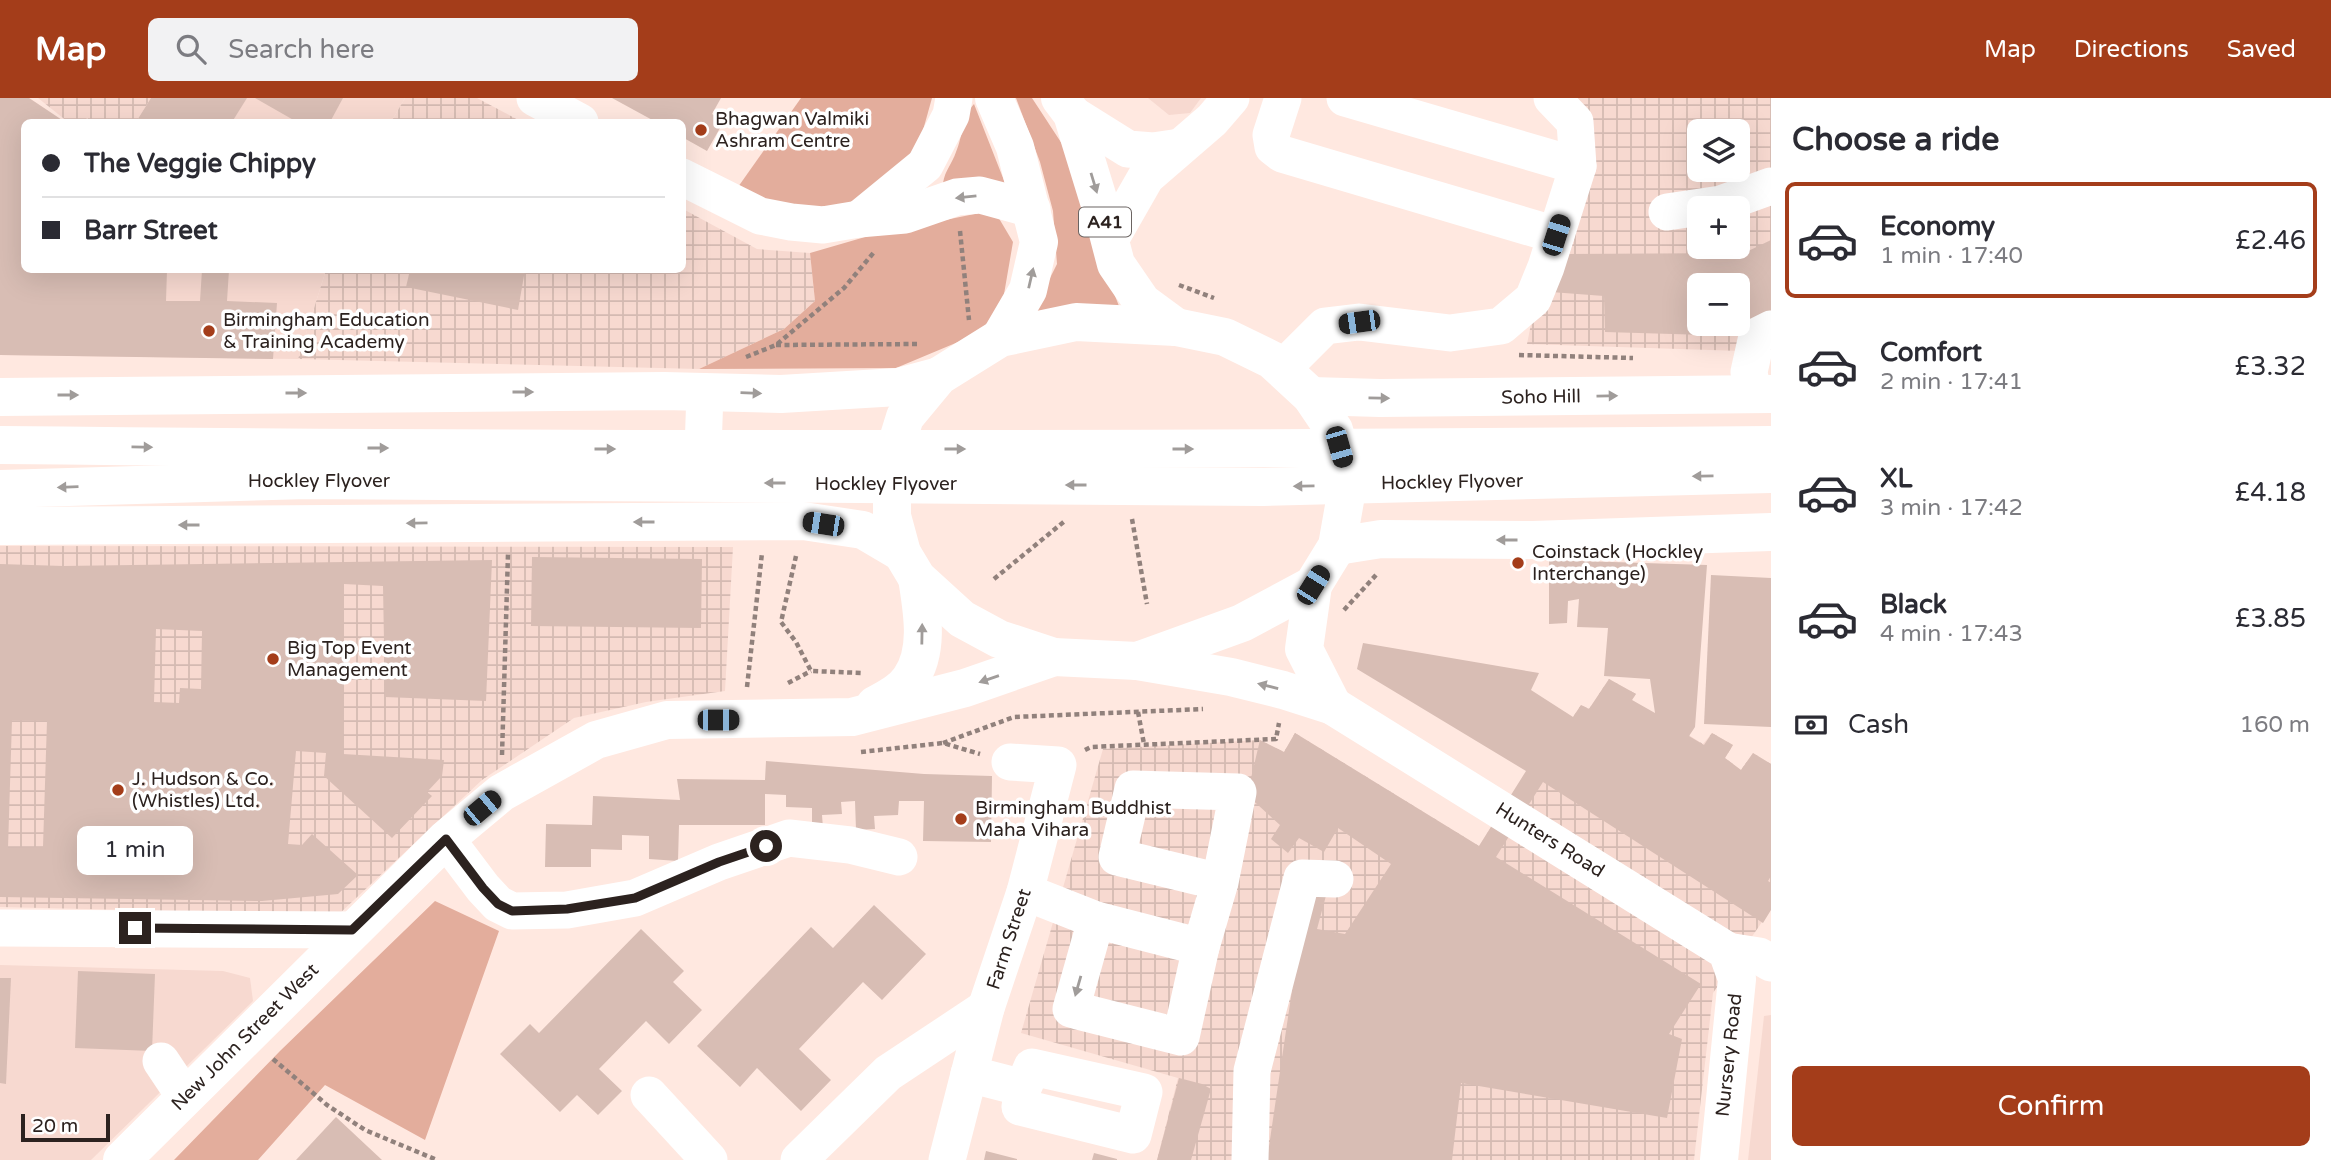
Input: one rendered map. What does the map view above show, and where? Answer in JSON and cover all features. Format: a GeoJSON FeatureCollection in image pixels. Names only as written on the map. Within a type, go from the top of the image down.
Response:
{"type":"FeatureCollection","features":[{"type":"Feature","properties":{"kind":"main road","name":"A41"},"geometry":{"type":"LineString","coordinates":[[984,329],[1076,322],[1176,327],[1225,337],[1272,360],[1289,363],[1334,430],[1344,464],[1346,495],[1337,546],[1313,585],[1242,623],[1137,661],[1054,657],[999,639],[962,619],[909,566],[892,516],[892,459],[905,417],[930,360],[984,329],[1028,290],[1039,242],[1015,147],[994,98]]}},
{"type":"Feature","properties":{"kind":"main road","name":"A41"},"geometry":{"type":"LineString","coordinates":[[1066,106],[1116,264],[1142,302],[1176,327]]}},
{"type":"Feature","properties":{"kind":"main road"},"geometry":{"type":"LineString","coordinates":[[0,397],[705,392],[781,394],[898,387],[930,360]]}},
{"type":"Feature","properties":{"kind":"main road","name":"Soho Hill"},"geometry":{"type":"LineString","coordinates":[[1311,396],[1380,398],[1762,394]]}},
{"type":"Feature","properties":{"kind":"main road","name":"Hockley Flyover"},"geometry":{"type":"LineString","coordinates":[[0,489],[309,464],[1771,444]]}},
{"type":"Feature","properties":{"kind":"main road","name":"Hockley Flyover"},"geometry":{"type":"LineString","coordinates":[[0,445],[309,464],[1263,487],[1771,474]]}},
{"type":"Feature","properties":{"kind":"main road"},"geometry":{"type":"LineString","coordinates":[[0,526],[803,521],[863,530],[909,566]]}},
{"type":"Feature","properties":{"kind":"main road"},"geometry":{"type":"LineString","coordinates":[[1337,546],[1381,539],[1533,540],[1771,532]]}},
{"type":"Feature","properties":{"kind":"main road","name":"New John Street West"},"geometry":{"type":"LineString","coordinates":[[852,717],[900,690],[911,679],[922,648],[922,612],[909,566]]}},
{"type":"Feature","properties":{"kind":"main road"},"geometry":{"type":"LineString","coordinates":[[1313,585],[1304,649],[1333,706]]}},
{"type":"Feature","properties":{"kind":"main road","name":"New John Street West"},"geometry":{"type":"LineString","coordinates":[[121,1160],[446,839],[501,793],[596,740],[667,720],[852,717],[965,688],[1054,657]]}},
{"type":"Feature","properties":{"kind":"main road","name":"Hunters Road"},"geometry":{"type":"LineString","coordinates":[[1137,661],[1231,677],[1277,710],[1333,706],[1727,951]]}},
{"type":"Feature","properties":{"kind":"main road","name":"Nursery Road"},"geometry":{"type":"LineString","coordinates":[[1719,1160],[1737,979],[1727,951]]}},
{"type":"Feature","properties":{"kind":"street"},"geometry":{"type":"LineString","coordinates":[[534,98],[574,119]]}},
{"type":"Feature","properties":{"kind":"street"},"geometry":{"type":"LineString","coordinates":[[859,219],[925,165],[951,115],[954,98]]}},
{"type":"Feature","properties":{"kind":"street"},"geometry":{"type":"LineString","coordinates":[[1110,240],[1146,177],[1212,120],[1230,98]]}},
{"type":"Feature","properties":{"kind":"street"},"geometry":{"type":"LineString","coordinates":[[1283,98],[1271,135],[1273,147],[1282,154],[1556,235]]}},
{"type":"Feature","properties":{"kind":"street"},"geometry":{"type":"LineString","coordinates":[[1345,98],[1578,166]]}},
{"type":"Feature","properties":{"kind":"street"},"geometry":{"type":"LineString","coordinates":[[1289,363],[1325,326],[1359,322],[1450,333],[1501,326],[1533,299],[1578,166],[1575,122],[1552,98]]}},
{"type":"Feature","properties":{"kind":"street"},"geometry":{"type":"LineString","coordinates":[[1066,106],[1128,149],[1153,151],[1180,147]]}},
{"type":"Feature","properties":{"kind":"street"},"geometry":{"type":"LineString","coordinates":[[686,179],[760,216],[823,225],[905,215],[957,197],[979,195],[1032,209]]}},
{"type":"Feature","properties":{"kind":"street"},"geometry":{"type":"LineString","coordinates":[[1667,212],[1721,204],[1771,186]]}},
{"type":"Feature","properties":{"kind":"street"},"geometry":{"type":"LineString","coordinates":[[1762,394],[1749,372],[1757,336],[1771,329]]}},
{"type":"Feature","properties":{"kind":"street"},"geometry":{"type":"LineString","coordinates":[[701,522],[705,392]]}},
{"type":"Feature","properties":{"kind":"street"},"geometry":{"type":"LineString","coordinates":[[1010,762],[1058,765]]}},
{"type":"Feature","properties":{"kind":"street","name":"Farm Street"},"geometry":{"type":"LineString","coordinates":[[947,1160],[986,1008],[1026,892],[1058,765]]}},
{"type":"Feature","properties":{"kind":"street"},"geometry":{"type":"LineString","coordinates":[[446,839],[483,888],[498,904],[512,911],[567,909],[635,898],[719,862],[789,838],[850,845],[899,857]]}},
{"type":"Feature","properties":{"kind":"street"},"geometry":{"type":"LineString","coordinates":[[1250,1160],[1252,1071],[1302,878],[1335,879]]}},
{"type":"Feature","properties":{"kind":"street"},"geometry":{"type":"LineString","coordinates":[[1097,920],[1071,1009],[1181,1037],[1201,947],[1220,881]]}},
{"type":"Feature","properties":{"kind":"street"},"geometry":{"type":"LineString","coordinates":[[1026,892],[1097,920],[1201,947]]}},
{"type":"Feature","properties":{"kind":"street"},"geometry":{"type":"LineString","coordinates":[[0,928],[352,930]]}},
{"type":"Feature","properties":{"kind":"street","name":"Hunters Road"},"geometry":{"type":"LineString","coordinates":[[1727,951],[1759,956],[1771,963]]}},
{"type":"Feature","properties":{"kind":"street"},"geometry":{"type":"LineString","coordinates":[[799,1160],[888,1073],[986,1008]]}},
{"type":"Feature","properties":{"kind":"street"},"geometry":{"type":"LineString","coordinates":[[161,1061],[185,1097]]}},
{"type":"Feature","properties":{"kind":"street"},"geometry":{"type":"LineString","coordinates":[[969,1074],[1023,1088]]}},
{"type":"Feature","properties":{"kind":"street"},"geometry":{"type":"LineString","coordinates":[[649,1095],[709,1160]]}},
{"type":"Feature","properties":{"kind":"path"},"geometry":{"type":"LineString","coordinates":[[957,197],[984,329]]}},
{"type":"Feature","properties":{"kind":"path"},"geometry":{"type":"LineString","coordinates":[[738,360],[776,345],[844,288],[905,215]]}},
{"type":"Feature","properties":{"kind":"path"},"geometry":{"type":"LineString","coordinates":[[1178,285],[1216,298]]}},
{"type":"Feature","properties":{"kind":"path"},"geometry":{"type":"LineString","coordinates":[[776,345],[930,360]]}},
{"type":"Feature","properties":{"kind":"path"},"geometry":{"type":"LineString","coordinates":[[1131,512],[1147,604]]}},
{"type":"Feature","properties":{"kind":"path"},"geometry":{"type":"LineString","coordinates":[[744,720],[765,520]]}},
{"type":"Feature","properties":{"kind":"path"},"geometry":{"type":"LineString","coordinates":[[803,521],[781,622],[796,642],[811,671],[871,673]]}},
{"type":"Feature","properties":{"kind":"path"},"geometry":{"type":"LineString","coordinates":[[501,793],[508,555],[506,522]]}},
{"type":"Feature","properties":{"kind":"path"},"geometry":{"type":"LineString","coordinates":[[852,717],[848,754],[943,743],[1014,718],[1205,709]]}},
{"type":"Feature","properties":{"kind":"path"},"geometry":{"type":"LineString","coordinates":[[1058,765],[1091,747],[1276,739],[1277,710]]}},
{"type":"Feature","properties":{"kind":"path"},"geometry":{"type":"LineString","coordinates":[[1138,712],[1144,744]]}},
{"type":"Feature","properties":{"kind":"path"},"geometry":{"type":"LineString","coordinates":[[943,743],[1010,762]]}},
{"type":"Feature","properties":{"kind":"path"},"geometry":{"type":"LineString","coordinates":[[248,1034],[327,1105],[365,1130],[437,1160]]}},
{"type":"Feature","properties":{"kind":"shaded area"},"geometry":{"type":"Polygon","coordinates":[[[0,98],[29,98],[60,119],[21,119],[21,273],[325,273],[298,359],[0,355],[0,98]]]}},
{"type":"Feature","properties":{"kind":"shaded area"},"geometry":{"type":"Polygon","coordinates":[[[38,98],[151,98],[138,119],[64,119],[38,98]]]}},
{"type":"Feature","properties":{"kind":"shaded area"},"geometry":{"type":"Polygon","coordinates":[[[151,98],[405,98],[393,119],[138,119],[151,98]]]}},
{"type":"Feature","properties":{"kind":"shaded area"},"geometry":{"type":"Polygon","coordinates":[[[405,98],[477,98],[516,119],[393,119],[405,98]]]}},
{"type":"Feature","properties":{"kind":"shaded area"},"geometry":{"type":"Polygon","coordinates":[[[801,98],[932,98],[920,141],[889,182],[856,206],[813,210],[779,206],[738,187],[801,98]]]}},
{"type":"Feature","properties":{"kind":"shaded area"},"geometry":{"type":"Polygon","coordinates":[[[1016,98],[1032,98],[1066,150],[1098,253],[1119,306],[1032,314],[1057,264],[1053,211],[1040,162],[1016,98]]]}},
{"type":"Feature","properties":{"kind":"shaded area"},"geometry":{"type":"Polygon","coordinates":[[[1148,98],[1201,98],[1190,113],[1169,115],[1148,98]]]}},
{"type":"Feature","properties":{"kind":"shaded area"},"geometry":{"type":"Polygon","coordinates":[[[1564,98],[1771,98],[1771,352],[1527,344],[1538,289],[1590,156],[1564,98]]]}},
{"type":"Feature","properties":{"kind":"shaded area"},"geometry":{"type":"Polygon","coordinates":[[[974,104],[1005,183],[943,183],[967,115],[974,104]]]}},
{"type":"Feature","properties":{"kind":"shaded area"},"geometry":{"type":"Polygon","coordinates":[[[994,210],[1013,242],[1003,300],[982,332],[896,368],[699,369],[784,329],[815,301],[810,253],[872,235],[994,210]]]}},
{"type":"Feature","properties":{"kind":"shaded area"},"geometry":{"type":"Polygon","coordinates":[[[686,211],[757,249],[810,253],[815,301],[784,329],[699,369],[298,359],[325,273],[686,273],[686,211]]]}},
{"type":"Feature","properties":{"kind":"shaded area"},"geometry":{"type":"Polygon","coordinates":[[[0,546],[733,547],[725,691],[646,702],[574,718],[482,780],[338,915],[0,907],[0,546]]]}},
{"type":"Feature","properties":{"kind":"shaded area"},"geometry":{"type":"Polygon","coordinates":[[[1609,679],[1636,694],[1632,700],[1703,744],[1712,733],[1733,745],[1725,758],[1741,770],[1753,753],[1771,764],[1771,909],[1713,993],[1694,1160],[1157,1160],[1178,1078],[1021,1033],[1103,749],[1260,740],[1284,752],[1295,733],[1479,846],[1565,712],[1573,717],[1581,705],[1589,709],[1609,679]]]}},
{"type":"Feature","properties":{"kind":"shaded area"},"geometry":{"type":"Polygon","coordinates":[[[435,901],[499,931],[425,1140],[325,1085],[258,1160],[174,1160],[280,1051],[435,901]]]}},
{"type":"Feature","properties":{"kind":"shaded area"},"geometry":{"type":"Polygon","coordinates":[[[0,965],[223,971],[250,978],[253,1001],[91,1160],[0,1160],[0,965]]]}},
{"type":"Feature","properties":{"kind":"shaded area"},"geometry":{"type":"Polygon","coordinates":[[[1771,1015],[1771,1160],[1748,1160],[1764,1016],[1771,1015]]]}},
{"type":"Feature","properties":{"kind":"building"},"geometry":{"type":"Polygon","coordinates":[[[0,98],[29,98],[60,119],[21,119],[21,273],[167,273],[166,301],[200,301],[202,273],[229,273],[227,301],[277,303],[273,359],[0,355],[0,98]]]}},
{"type":"Feature","properties":{"kind":"building"},"geometry":{"type":"Polygon","coordinates":[[[151,98],[247,98],[234,119],[138,119],[151,98]]]}},
{"type":"Feature","properties":{"kind":"building"},"geometry":{"type":"Polygon","coordinates":[[[255,98],[343,98],[332,119],[292,119],[255,98]]]}},
{"type":"Feature","properties":{"kind":"building","name":"Bhagwan Valmiki Ashram Centre"},"geometry":{"type":"Polygon","coordinates":[[[612,98],[721,98],[712,114],[724,121],[707,151],[686,139],[686,119],[650,119],[612,98]]]}},
{"type":"Feature","properties":{"kind":"building"},"geometry":{"type":"Polygon","coordinates":[[[1771,240],[1771,320],[1750,331],[1750,273],[1687,273],[1687,334],[1605,332],[1604,296],[1551,292],[1565,254],[1687,253],[1687,259],[1750,259],[1750,250],[1771,240]]]}},
{"type":"Feature","properties":{"kind":"building"},"geometry":{"type":"Polygon","coordinates":[[[409,273],[524,273],[518,310],[406,287],[409,273]]]}},
{"type":"Feature","properties":{"kind":"building"},"geometry":{"type":"Polygon","coordinates":[[[532,557],[702,559],[701,628],[531,626],[532,557]]]}},
{"type":"Feature","properties":{"kind":"building"},"geometry":{"type":"Polygon","coordinates":[[[492,560],[486,701],[385,697],[383,586],[344,584],[343,754],[444,760],[442,776],[427,792],[432,796],[392,838],[324,776],[326,753],[296,751],[288,844],[302,845],[312,834],[358,875],[338,894],[262,901],[0,897],[0,564],[63,566],[492,560]],[[156,629],[154,702],[179,703],[180,688],[201,689],[202,631],[156,629]],[[12,720],[8,848],[43,847],[47,721],[12,720]]]}},
{"type":"Feature","properties":{"kind":"building"},"geometry":{"type":"Polygon","coordinates":[[[1549,560],[1707,565],[1695,727],[1689,736],[1704,745],[1712,733],[1733,745],[1725,758],[1741,770],[1753,753],[1771,764],[1771,876],[1768,881],[1771,883],[1771,910],[1763,923],[1543,782],[1496,857],[1701,984],[1669,1034],[1682,1039],[1667,1118],[1461,1083],[1452,1160],[1267,1160],[1307,888],[1327,892],[1317,929],[1345,934],[1391,864],[1338,828],[1324,852],[1299,838],[1288,853],[1271,839],[1280,825],[1247,795],[1260,740],[1284,752],[1295,733],[1479,846],[1526,771],[1357,669],[1363,643],[1539,673],[1531,690],[1573,717],[1581,705],[1589,709],[1609,679],[1636,694],[1632,700],[1655,713],[1650,679],[1604,676],[1608,628],[1577,627],[1579,599],[1568,601],[1567,623],[1549,624],[1549,560]]]}},
{"type":"Feature","properties":{"kind":"building"},"geometry":{"type":"Polygon","coordinates":[[[1711,575],[1771,578],[1771,727],[1704,724],[1711,575]]]}},
{"type":"Feature","properties":{"kind":"building"},"geometry":{"type":"Polygon","coordinates":[[[766,761],[924,774],[992,776],[991,842],[923,841],[924,801],[899,801],[898,815],[874,816],[875,829],[856,830],[855,801],[841,802],[842,814],[822,815],[823,828],[812,829],[812,808],[786,807],[786,795],[765,794],[765,825],[679,825],[678,861],[649,859],[649,836],[622,835],[622,850],[591,849],[591,867],[545,867],[546,824],[592,825],[593,796],[680,800],[677,779],[765,780],[766,761]]]}},
{"type":"Feature","properties":{"kind":"building"},"geometry":{"type":"Polygon","coordinates":[[[874,905],[926,954],[882,1000],[863,982],[799,1049],[831,1080],[801,1111],[757,1068],[740,1087],[697,1046],[811,927],[833,948],[874,905]]]}},
{"type":"Feature","properties":{"kind":"building"},"geometry":{"type":"Polygon","coordinates":[[[641,929],[684,971],[673,982],[702,1010],[669,1044],[646,1021],[599,1069],[622,1091],[598,1115],[577,1095],[560,1112],[500,1054],[530,1024],[539,1033],[641,929]]]}},
{"type":"Feature","properties":{"kind":"building"},"geometry":{"type":"Polygon","coordinates":[[[78,971],[155,974],[152,1051],[75,1048],[78,971]]]}},
{"type":"Feature","properties":{"kind":"building"},"geometry":{"type":"Polygon","coordinates":[[[0,978],[11,978],[6,1084],[0,1083],[0,978]]]}},
{"type":"Feature","properties":{"kind":"building"},"geometry":{"type":"Polygon","coordinates":[[[1179,1078],[1211,1089],[1191,1160],[1157,1160],[1179,1078]]]}},
{"type":"Feature","properties":{"kind":"building"},"geometry":{"type":"Polygon","coordinates":[[[336,1117],[382,1160],[296,1160],[336,1117]]]}},
{"type":"Feature","properties":{"kind":"building"},"geometry":{"type":"Polygon","coordinates":[[[986,1151],[1017,1159],[1017,1160],[984,1160],[986,1151]]]}},
{"type":"Feature","properties":{"kind":"building"},"geometry":{"type":"Polygon","coordinates":[[[1094,1153],[1117,1159],[1117,1160],[1092,1160],[1094,1153]]]}},
{"type":"Feature","properties":{"kind":"place","name":"Bhagwan Valmiki Ashram Centre"},"geometry":{"type":"Point","coordinates":[701,130]}},
{"type":"Feature","properties":{"kind":"place","name":"Birmingham Education & Training Academy"},"geometry":{"type":"Point","coordinates":[209,331]}},
{"type":"Feature","properties":{"kind":"place","name":"Coinstack (Hockley Interchange)"},"geometry":{"type":"Point","coordinates":[1518,563]}},
{"type":"Feature","properties":{"kind":"place","name":"Big Top Event Management"},"geometry":{"type":"Point","coordinates":[273,659]}},
{"type":"Feature","properties":{"kind":"place","name":"J. Hudson & Co. (Whistles) Ltd."},"geometry":{"type":"Point","coordinates":[118,790]}},
{"type":"Feature","properties":{"kind":"place","name":"Birmingham Buddhist Maha Vihara"},"geometry":{"type":"Point","coordinates":[961,819]}},
{"type":"Feature","properties":{"kind":"route"},"geometry":{"type":"LineString","coordinates":[[135,928],[352,930],[446,839],[483,888],[498,904],[512,911],[567,909],[635,898],[719,862],[766,846]]}}]}
